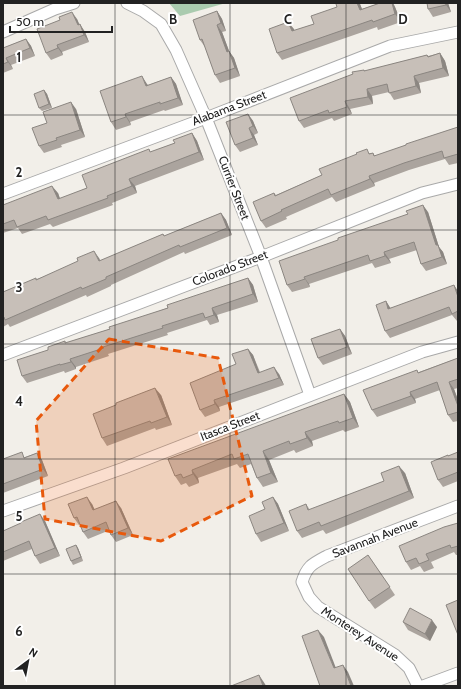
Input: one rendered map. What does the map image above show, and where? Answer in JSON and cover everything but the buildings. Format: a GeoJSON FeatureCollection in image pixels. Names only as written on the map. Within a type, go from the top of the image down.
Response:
{"type":"FeatureCollection","features":[{"type":"Feature","properties":{"kind":"street"},"geometry":{"type":"LineString","coordinates":[[3,32],[55,9],[74,3]]}},
{"type":"Feature","properties":{"kind":"street","name":"Currier Street"},"geometry":{"type":"LineString","coordinates":[[127,3],[143,11],[161,24],[176,50],[206,118],[261,257],[310,395]]}},
{"type":"Feature","properties":{"kind":"street","name":"Alabama Street"},"geometry":{"type":"LineString","coordinates":[[3,194],[206,118],[390,46],[458,32]]}},
{"type":"Feature","properties":{"kind":"street","name":"Colorado Street"},"geometry":{"type":"LineString","coordinates":[[3,355],[261,257],[422,193],[458,184]]}},
{"type":"Feature","properties":{"kind":"street","name":"Itasca Street"},"geometry":{"type":"LineString","coordinates":[[3,511],[124,468],[422,352],[458,342]]}},
{"type":"Feature","properties":{"kind":"street","name":"Savannah Avenue"},"geometry":{"type":"LineString","coordinates":[[302,582],[306,572],[312,564],[327,556],[458,506]]}},
{"type":"Feature","properties":{"kind":"street","name":"Monterey Avenue"},"geometry":{"type":"LineString","coordinates":[[302,582],[309,597],[318,607],[395,655],[410,668],[418,686]]}},
{"type":"Feature","properties":{"kind":"street"},"geometry":{"type":"LineString","coordinates":[[423,686],[458,673]]}},
{"type":"Feature","properties":{"kind":"highlighted area"},"geometry":{"type":"Polygon","coordinates":[[[109,339],[218,358],[252,496],[161,541],[45,519],[36,421],[109,339]]]}},
{"type":"Feature","properties":{"kind":"green space"},"geometry":{"type":"Polygon","coordinates":[[[169,3],[226,3],[180,16],[169,3]]]}}]}
